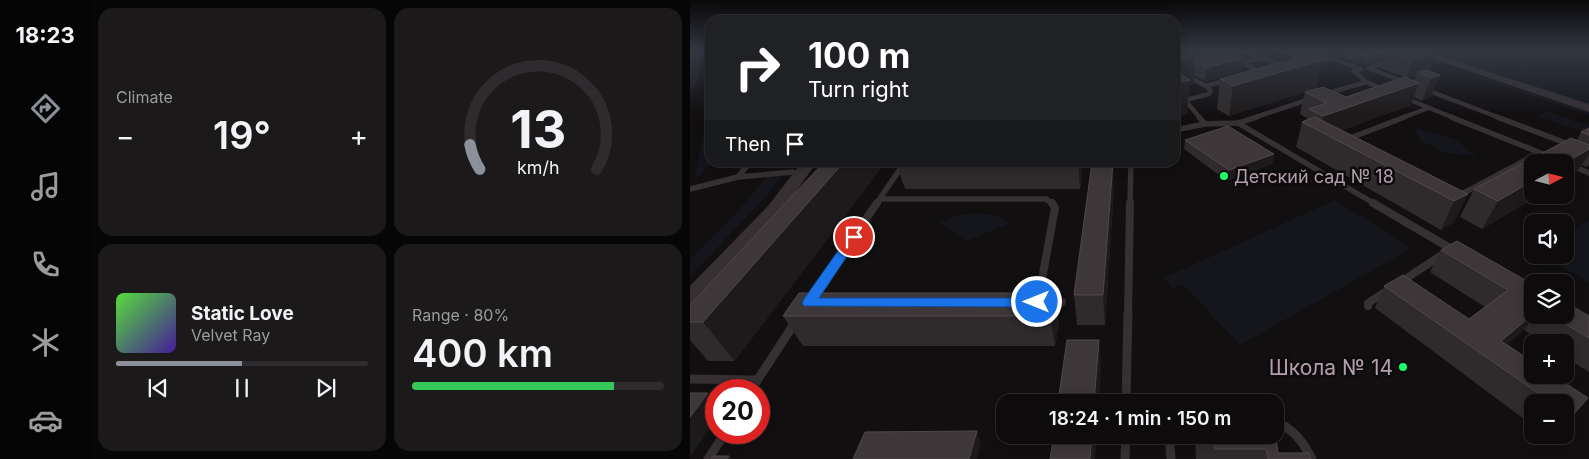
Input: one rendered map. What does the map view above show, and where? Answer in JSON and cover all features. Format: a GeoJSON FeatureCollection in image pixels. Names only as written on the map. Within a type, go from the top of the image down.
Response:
{"type":"FeatureCollection","features":[{"type":"Feature","properties":{"kind":"street"},"geometry":{"type":"LineString","coordinates":[[1476,72],[1589,108]]}},
{"type":"Feature","properties":{"kind":"street"},"geometry":{"type":"LineString","coordinates":[[690,284],[756,216],[796,167]]}},
{"type":"Feature","properties":{"kind":"street"},"geometry":{"type":"LineString","coordinates":[[690,300],[774,210],[806,167]]}},
{"type":"Feature","properties":{"kind":"lane"},"geometry":{"type":"LineString","coordinates":[[1181,72],[1206,86],[1211,91],[1209,94],[1185,100],[1205,124]]}},
{"type":"Feature","properties":{"kind":"lane"},"geometry":{"type":"LineString","coordinates":[[1246,74],[1250,72]]}},
{"type":"Feature","properties":{"kind":"lane"},"geometry":{"type":"LineString","coordinates":[[1356,72],[1366,82],[1381,88],[1388,88]]}},
{"type":"Feature","properties":{"kind":"lane"},"geometry":{"type":"LineString","coordinates":[[1379,72],[1574,147]]}},
{"type":"Feature","properties":{"kind":"lane"},"geometry":{"type":"LineString","coordinates":[[1206,86],[1230,79]]}},
{"type":"Feature","properties":{"kind":"lane"},"geometry":{"type":"LineString","coordinates":[[1394,83],[1401,81]]}},
{"type":"Feature","properties":{"kind":"lane"},"geometry":{"type":"LineString","coordinates":[[1180,129],[1205,124],[1238,123],[1366,82]]}},
{"type":"Feature","properties":{"kind":"lane"},"geometry":{"type":"LineString","coordinates":[[1397,94],[1539,153]]}},
{"type":"Feature","properties":{"kind":"lane"},"geometry":{"type":"LineString","coordinates":[[1334,144],[1428,108]]}},
{"type":"Feature","properties":{"kind":"lane"},"geometry":{"type":"LineString","coordinates":[[1238,123],[1460,254]]}},
{"type":"Feature","properties":{"kind":"lane"},"geometry":{"type":"LineString","coordinates":[[1451,200],[1539,153]]}},
{"type":"Feature","properties":{"kind":"lane"},"geometry":{"type":"LineString","coordinates":[[738,177],[746,167]]}},
{"type":"Feature","properties":{"kind":"lane"},"geometry":{"type":"LineString","coordinates":[[690,189],[738,177],[796,167]]}},
{"type":"Feature","properties":{"kind":"lane"},"geometry":{"type":"LineString","coordinates":[[757,379],[813,303],[902,167]]}},
{"type":"Feature","properties":{"kind":"lane"},"geometry":{"type":"LineString","coordinates":[[1126,394],[1132,167]]}},
{"type":"Feature","properties":{"kind":"lane"},"geometry":{"type":"LineString","coordinates":[[1574,167],[1589,173]]}},
{"type":"Feature","properties":{"kind":"lane"},"geometry":{"type":"LineString","coordinates":[[880,199],[1046,199],[1051,201],[1055,208],[1034,302],[1062,302]]}},
{"type":"Feature","properties":{"kind":"lane"},"geometry":{"type":"LineString","coordinates":[[1368,306],[1368,303],[1452,249]]}},
{"type":"Feature","properties":{"kind":"lane"},"geometry":{"type":"LineString","coordinates":[[690,379],[705,379]]}},
{"type":"Feature","properties":{"kind":"lane"},"geometry":{"type":"LineString","coordinates":[[1284,424],[1295,432],[1312,459]]}},
{"type":"Feature","properties":{"kind":"lane"},"geometry":{"type":"LineString","coordinates":[[708,459],[718,444]]}},
{"type":"Feature","properties":{"kind":"lane"},"geometry":{"type":"LineString","coordinates":[[1125,459],[1126,444]]}},
{"type":"Feature","properties":{"kind":"lane"},"geometry":{"type":"LineString","coordinates":[[1170,444],[1171,459]]}},
{"type":"Feature","properties":{"kind":"shaded area"},"geometry":{"type":"Polygon","coordinates":[[[1491,72],[1589,72],[1589,104],[1491,72]]]}},
{"type":"Feature","properties":{"kind":"shaded area"},"geometry":{"type":"Polygon","coordinates":[[[1480,76],[1589,111],[1589,115],[1476,77],[1480,76]]]}},
{"type":"Feature","properties":{"kind":"shaded area"},"geometry":{"type":"Polygon","coordinates":[[[1548,111],[1589,126],[1589,134],[1536,116],[1548,111]]]}},
{"type":"Feature","properties":{"kind":"shaded area"},"geometry":{"type":"Polygon","coordinates":[[[705,126],[705,167],[708,167],[699,176],[695,177],[705,126]]]}},
{"type":"Feature","properties":{"kind":"shaded area"},"geometry":{"type":"Polygon","coordinates":[[[1415,128],[1454,139],[1477,156],[1444,153],[1434,146],[1421,142],[1415,128]]]}},
{"type":"Feature","properties":{"kind":"shaded area"},"geometry":{"type":"Polygon","coordinates":[[[784,175],[754,210],[690,276],[690,259],[738,211],[767,176],[784,175]]]}},
{"type":"Feature","properties":{"kind":"shaded area"},"geometry":{"type":"Polygon","coordinates":[[[1335,200],[1412,248],[1240,345],[1182,284],[1173,288],[1164,278],[1335,200]]]}},
{"type":"Feature","properties":{"kind":"shaded area"},"geometry":{"type":"Polygon","coordinates":[[[979,213],[998,216],[1010,223],[967,241],[939,223],[959,215],[979,213]]]}},
{"type":"Feature","properties":{"kind":"shaded area"},"geometry":{"type":"Polygon","coordinates":[[[1589,220],[1589,282],[1556,264],[1574,264],[1574,231],[1589,220]]]}},
{"type":"Feature","properties":{"kind":"building"},"geometry":{"type":"Polygon","coordinates":[[[1244,72],[1279,72],[1233,86],[1220,79],[1244,72]]]}},
{"type":"Feature","properties":{"kind":"building"},"geometry":{"type":"Polygon","coordinates":[[[1418,72],[1433,72],[1440,75],[1431,78],[1418,72]]]}},
{"type":"Feature","properties":{"kind":"building"},"geometry":{"type":"Polygon","coordinates":[[[1180,74],[1190,80],[1180,82],[1180,74]]]}},
{"type":"Feature","properties":{"kind":"building"},"geometry":{"type":"Polygon","coordinates":[[[1405,77],[1419,83],[1323,116],[1309,109],[1327,103],[1305,92],[1323,87],[1346,97],[1405,77]]]}},
{"type":"Feature","properties":{"kind":"building"},"geometry":{"type":"Polygon","coordinates":[[[1315,117],[1468,194],[1454,201],[1302,122],[1315,117]]]}},
{"type":"Feature","properties":{"kind":"building"},"geometry":{"type":"Polygon","coordinates":[[[1228,126],[1274,154],[1229,170],[1185,140],[1228,126]]]}},
{"type":"Feature","properties":{"kind":"building"},"geometry":{"type":"Polygon","coordinates":[[[1589,128],[1589,135],[1581,132],[1589,128]]]}},
{"type":"Feature","properties":{"kind":"building"},"geometry":{"type":"Polygon","coordinates":[[[1571,138],[1589,145],[1589,149],[1574,158],[1574,154],[1541,154],[1571,138]]]}},
{"type":"Feature","properties":{"kind":"building"},"geometry":{"type":"Polygon","coordinates":[[[1524,163],[1524,186],[1498,201],[1474,189],[1524,163]]]}},
{"type":"Feature","properties":{"kind":"building"},"geometry":{"type":"Polygon","coordinates":[[[819,167],[840,167],[703,322],[690,322],[690,305],[819,167]]]}},
{"type":"Feature","properties":{"kind":"building"},"geometry":{"type":"Polygon","coordinates":[[[1091,167],[1113,167],[1103,295],[1074,295],[1091,167]]]}},
{"type":"Feature","properties":{"kind":"building"},"geometry":{"type":"Polygon","coordinates":[[[1457,241],[1524,279],[1524,322],[1501,341],[1524,357],[1524,383],[1384,286],[1403,275],[1469,319],[1508,290],[1441,250],[1457,241]]]}},
{"type":"Feature","properties":{"kind":"building"},"geometry":{"type":"Polygon","coordinates":[[[799,293],[1054,293],[1050,316],[783,316],[799,293]]]}},
{"type":"Feature","properties":{"kind":"building"},"geometry":{"type":"Polygon","coordinates":[[[1574,307],[1589,316],[1589,338],[1565,324],[1574,324],[1574,307]]]}},
{"type":"Feature","properties":{"kind":"building"},"geometry":{"type":"Polygon","coordinates":[[[1067,340],[1099,340],[1095,394],[1059,394],[1067,340]]]}},
{"type":"Feature","properties":{"kind":"building"},"geometry":{"type":"Polygon","coordinates":[[[1525,384],[1567,384],[1588,398],[1574,414],[1574,394],[1539,394],[1525,384]]]}},
{"type":"Feature","properties":{"kind":"building"},"geometry":{"type":"Polygon","coordinates":[[[690,393],[705,393],[705,397],[690,417],[690,393]]]}},
{"type":"Feature","properties":{"kind":"building"},"geometry":{"type":"Polygon","coordinates":[[[977,431],[969,459],[853,459],[865,432],[977,431]]]}},
{"type":"Feature","properties":{"kind":"building"},"geometry":{"type":"Polygon","coordinates":[[[1052,444],[1091,444],[1090,459],[1050,459],[1052,444]]]}},
{"type":"Feature","properties":{"kind":"building"},"geometry":{"type":"Polygon","coordinates":[[[1214,444],[1277,444],[1278,453],[1309,453],[1311,459],[1268,459],[1266,449],[1215,449],[1214,444]]]}},
{"type":"Feature","properties":{"kind":"building"},"geometry":{"type":"Polygon","coordinates":[[[713,456],[729,456],[727,459],[711,459],[713,456]]]}},
{"type":"Feature","properties":{"kind":"place","name":"Детский сад № 18"},"geometry":{"type":"Point","coordinates":[1224,176]}},
{"type":"Feature","properties":{"kind":"place","name":"Школа № 14"},"geometry":{"type":"Point","coordinates":[1403,367]}},
{"type":"Feature","properties":{"kind":"route"},"geometry":{"type":"LineString","coordinates":[[854,237],[808,303],[1037,302]]}}]}
